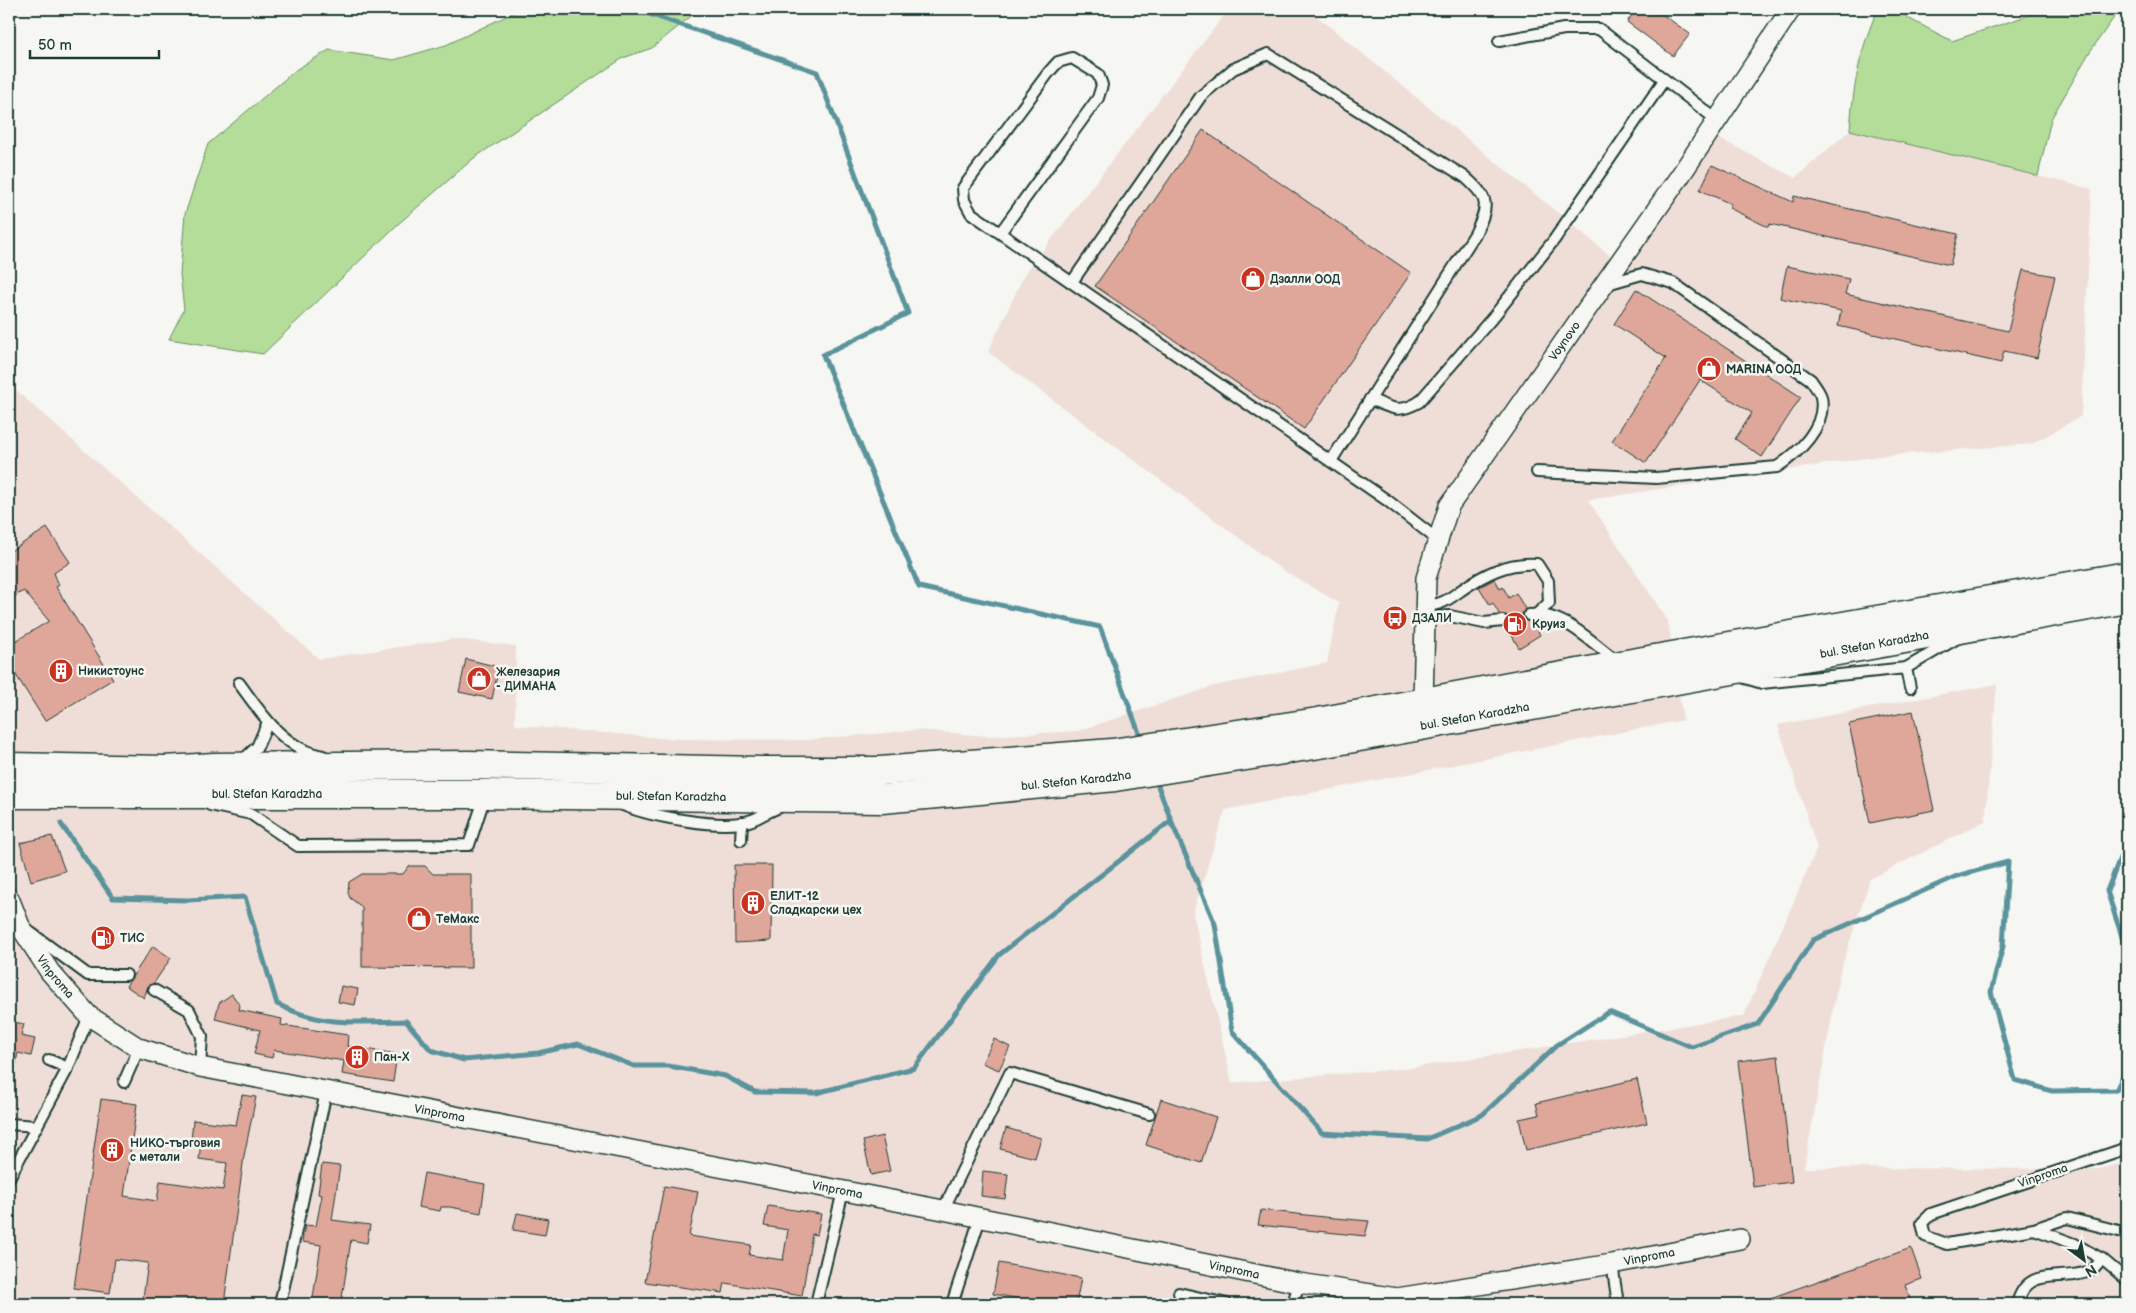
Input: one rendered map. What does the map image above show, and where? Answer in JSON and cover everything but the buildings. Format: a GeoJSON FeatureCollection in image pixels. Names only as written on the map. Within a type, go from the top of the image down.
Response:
{"type":"FeatureCollection","features":[{"type":"Feature","properties":{"kind":"main road","name":"bul. Stefan Karadzha"},"geometry":{"type":"LineString","coordinates":[[9,794],[486,794],[882,799],[1115,777],[1428,713],[1622,665],[2127,576]]}},
{"type":"Feature","properties":{"kind":"main road","name":"bul. Stefan Karadzha"},"geometry":{"type":"LineString","coordinates":[[13,769],[165,770],[214,767],[390,767],[468,764],[761,771],[880,771],[1112,753],[1318,722],[1428,713],[1727,672],[1980,624],[2127,599]]}},
{"type":"Feature","properties":{"kind":"street","name":"Voynovo"},"geometry":{"type":"LineString","coordinates":[[1428,713],[1425,612],[1426,578],[1450,506],[1717,120],[1791,9]]}},
{"type":"Feature","properties":{"kind":"street","name":"Vinproma"},"geometry":{"type":"LineString","coordinates":[[9,898],[20,926],[50,972],[89,1016],[140,1048],[200,1067],[326,1092],[943,1210],[1299,1283],[1397,1298],[1612,1264],[1740,1239]]}},
{"type":"Feature","properties":{"kind":"lane"},"geometry":{"type":"LineString","coordinates":[[1499,41],[1564,29],[1599,29],[1717,120]]}},
{"type":"Feature","properties":{"kind":"lane"},"geometry":{"type":"LineString","coordinates":[[1072,282],[1201,96],[1233,69],[1268,54],[1465,177],[1482,192],[1486,212],[1475,234],[1330,461]]}},
{"type":"Feature","properties":{"kind":"lane"},"geometry":{"type":"LineString","coordinates":[[1000,233],[1098,98],[1102,85],[1098,74],[1072,58],[1058,62],[1049,72],[963,188],[964,200],[971,213],[1388,501],[1438,540]]}},
{"type":"Feature","properties":{"kind":"lane"},"geometry":{"type":"LineString","coordinates":[[1370,399],[1396,410],[1407,408],[1419,402],[1494,316],[1554,240],[1664,80]]}},
{"type":"Feature","properties":{"kind":"lane"},"geometry":{"type":"LineString","coordinates":[[1537,472],[1656,478],[1777,467],[1793,456],[1814,434],[1821,398],[1812,380],[1673,283],[1642,274],[1603,285]]}},
{"type":"Feature","properties":{"kind":"lane"},"geometry":{"type":"LineString","coordinates":[[1425,612],[1440,605],[1492,572],[1518,562],[1536,564],[1548,581],[1548,603],[1533,615],[1553,617],[1568,624],[1622,665]]}},
{"type":"Feature","properties":{"kind":"lane"},"geometry":{"type":"LineString","coordinates":[[1425,612],[1484,623],[1503,621]]}},
{"type":"Feature","properties":{"kind":"lane"},"geometry":{"type":"LineString","coordinates":[[1727,672],[1762,683],[1906,668],[1980,624]]}},
{"type":"Feature","properties":{"kind":"lane"},"geometry":{"type":"LineString","coordinates":[[1906,668],[1910,688]]}},
{"type":"Feature","properties":{"kind":"lane"},"geometry":{"type":"LineString","coordinates":[[239,684],[268,722],[300,749],[317,755],[390,767]]}},
{"type":"Feature","properties":{"kind":"lane"},"geometry":{"type":"LineString","coordinates":[[214,767],[247,758],[257,747],[268,722]]}},
{"type":"Feature","properties":{"kind":"lane"},"geometry":{"type":"LineString","coordinates":[[168,795],[250,814],[298,846],[307,846],[469,845],[486,794]]}},
{"type":"Feature","properties":{"kind":"lane"},"geometry":{"type":"LineString","coordinates":[[602,795],[642,813],[704,823],[752,820],[767,811],[806,798]]}},
{"type":"Feature","properties":{"kind":"lane"},"geometry":{"type":"LineString","coordinates":[[741,840],[742,822]]}},
{"type":"Feature","properties":{"kind":"lane"},"geometry":{"type":"LineString","coordinates":[[20,926],[88,975],[126,975]]}},
{"type":"Feature","properties":{"kind":"lane"},"geometry":{"type":"LineString","coordinates":[[154,990],[190,1010],[202,1036],[200,1067]]}},
{"type":"Feature","properties":{"kind":"lane"},"geometry":{"type":"LineString","coordinates":[[9,1178],[68,1068],[89,1016]]}},
{"type":"Feature","properties":{"kind":"lane"},"geometry":{"type":"LineString","coordinates":[[124,1082],[140,1048]]}},
{"type":"Feature","properties":{"kind":"lane"},"geometry":{"type":"LineString","coordinates":[[49,1060],[68,1068]]}},
{"type":"Feature","properties":{"kind":"lane"},"geometry":{"type":"LineString","coordinates":[[943,1210],[1010,1072],[1149,1114]]}},
{"type":"Feature","properties":{"kind":"lane"},"geometry":{"type":"LineString","coordinates":[[280,1304],[326,1092]]}},
{"type":"Feature","properties":{"kind":"lane"},"geometry":{"type":"LineString","coordinates":[[9,1124],[37,1126]]}},
{"type":"Feature","properties":{"kind":"lane","name":"Vinproma"},"geometry":{"type":"LineString","coordinates":[[2034,1229],[1947,1244],[1925,1236],[1922,1223],[1932,1214],[2127,1148]]}},
{"type":"Feature","properties":{"kind":"lane"},"geometry":{"type":"LineString","coordinates":[[816,1304],[843,1191]]}},
{"type":"Feature","properties":{"kind":"lane"},"geometry":{"type":"LineString","coordinates":[[952,1304],[980,1218]]}},
{"type":"Feature","properties":{"kind":"lane"},"geometry":{"type":"LineString","coordinates":[[2034,1229],[2067,1218],[2127,1233]]}},
{"type":"Feature","properties":{"kind":"lane"},"geometry":{"type":"LineString","coordinates":[[2034,1229],[2075,1244],[2102,1259],[2127,1280]]}},
{"type":"Feature","properties":{"kind":"lane"},"geometry":{"type":"LineString","coordinates":[[2017,1304],[2021,1290],[2033,1280],[2093,1270],[2102,1259]]}},
{"type":"Feature","properties":{"kind":"lane"},"geometry":{"type":"LineString","coordinates":[[1612,1264],[1618,1304]]}},
{"type":"Feature","properties":{"kind":"lane"},"geometry":{"type":"LineString","coordinates":[[1293,1304],[1299,1283]]}},
{"type":"Feature","properties":{"kind":"lane"},"geometry":{"type":"LineString","coordinates":[[1179,1293],[1226,1304]]}},
{"type":"Feature","properties":{"kind":"shaded area"},"geometry":{"type":"Polygon","coordinates":[[[1229,9],[1308,9],[1628,270],[1718,138],[1795,178],[1850,130],[2092,189],[2081,416],[2032,444],[1879,456],[1588,500],[1668,621],[1683,720],[1225,810],[1193,913],[1232,1083],[1410,1068],[1744,1016],[1817,848],[1778,725],[1997,684],[1985,821],[1870,879],[1840,972],[1804,1168],[2099,1169],[2127,1162],[2127,1304],[9,1304],[9,384],[319,659],[453,639],[516,646],[515,725],[673,739],[806,740],[918,730],[987,736],[1078,731],[1214,686],[1327,663],[1339,603],[1281,569],[988,352],[1024,275],[1229,9]]]}},
{"type":"Feature","properties":{"kind":"green space"},"geometry":{"type":"Polygon","coordinates":[[[521,9],[700,9],[652,48],[623,58],[474,158],[397,225],[263,354],[169,339],[184,309],[180,274],[185,214],[208,144],[297,69],[329,50],[394,60],[446,45],[521,9]]]}},
{"type":"Feature","properties":{"kind":"green space"},"geometry":{"type":"Polygon","coordinates":[[[1878,9],[1904,9],[1906,17],[1952,41],[2047,9],[2120,9],[2089,53],[2051,119],[2038,176],[1850,130],[1858,68],[1866,38],[1878,9]]]}},
{"type":"Feature","properties":{"kind":"waterway"},"geometry":{"type":"LineString","coordinates":[[635,9],[817,72],[908,313],[823,355],[919,587],[1100,627],[1139,733]]}},
{"type":"Feature","properties":{"kind":"waterway"},"geometry":{"type":"LineString","coordinates":[[1158,786],[1173,825]]}},
{"type":"Feature","properties":{"kind":"waterway"},"geometry":{"type":"LineString","coordinates":[[61,824],[113,898],[187,900],[245,897],[277,1004],[309,1017],[340,1022],[406,1021],[431,1050],[464,1060],[538,1053],[578,1044],[634,1066],[668,1066],[725,1076],[755,1092],[816,1093],[914,1068],[999,955],[1169,822],[1174,828],[1215,924],[1232,1031],[1322,1133],[1427,1139],[1482,1115],[1557,1045],[1609,1012],[1692,1047],[1758,1024],[1813,940],[1957,876],[2008,862],[2003,946],[1991,992],[2015,1080],[2052,1091],[2116,1090],[2127,1068]]}},
{"type":"Feature","properties":{"kind":"waterway"},"geometry":{"type":"LineString","coordinates":[[2127,840],[2107,891],[2127,952]]}},
{"type":"Feature","properties":{"kind":"place","name":"Дзалли ООД"},"geometry":{"type":"Point","coordinates":[1253,279]}},
{"type":"Feature","properties":{"kind":"place","name":"MARINA ООД"},"geometry":{"type":"Point","coordinates":[1709,369]}},
{"type":"Feature","properties":{"kind":"place","name":"ДЗАЛИ"},"geometry":{"type":"Point","coordinates":[1395,618]}},
{"type":"Feature","properties":{"kind":"place","name":"Круиз"},"geometry":{"type":"Point","coordinates":[1515,624]}},
{"type":"Feature","properties":{"kind":"place","name":"Никистоунс"},"geometry":{"type":"Point","coordinates":[61,671]}},
{"type":"Feature","properties":{"kind":"place","name":"Железария - ДИМАНА"},"geometry":{"type":"Point","coordinates":[479,679]}},
{"type":"Feature","properties":{"kind":"place","name":"ЕЛИТ-12 Сладкарски цех"},"geometry":{"type":"Point","coordinates":[753,903]}},
{"type":"Feature","properties":{"kind":"place","name":"ТеМакс"},"geometry":{"type":"Point","coordinates":[419,919]}},
{"type":"Feature","properties":{"kind":"place","name":"ТИС"},"geometry":{"type":"Point","coordinates":[103,938]}},
{"type":"Feature","properties":{"kind":"place","name":"Пан-Х"},"geometry":{"type":"Point","coordinates":[357,1057]}},
{"type":"Feature","properties":{"kind":"place","name":"НИКО-търговия с метали"},"geometry":{"type":"Point","coordinates":[112,1150]}}]}
